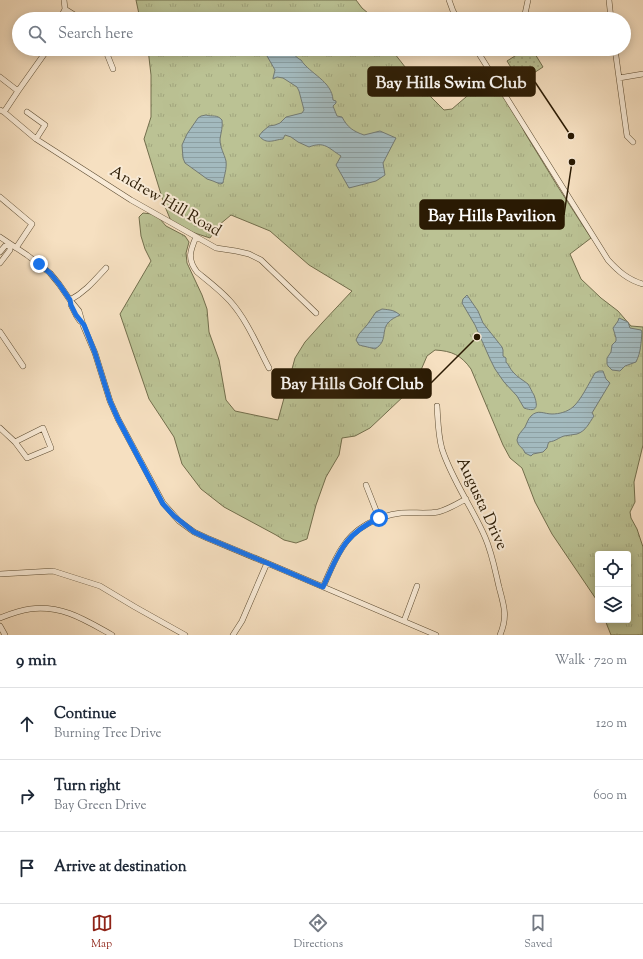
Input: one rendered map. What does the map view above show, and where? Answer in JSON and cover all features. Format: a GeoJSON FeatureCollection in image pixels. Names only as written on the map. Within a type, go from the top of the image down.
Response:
{"type":"FeatureCollection","features":[{"type":"Feature","properties":{"kind":"street"},"geometry":{"type":"LineString","coordinates":[[63,12],[64,0]]}},
{"type":"Feature","properties":{"kind":"street"},"geometry":{"type":"LineString","coordinates":[[449,0],[454,12]]}},
{"type":"Feature","properties":{"kind":"street"},"geometry":{"type":"LineString","coordinates":[[525,12],[528,0]]}},
{"type":"Feature","properties":{"kind":"street"},"geometry":{"type":"LineString","coordinates":[[609,0],[610,12]]}},
{"type":"Feature","properties":{"kind":"street"},"geometry":{"type":"LineString","coordinates":[[64,9],[69,12]]}},
{"type":"Feature","properties":{"kind":"street"},"geometry":{"type":"LineString","coordinates":[[2,111],[43,56]]}},
{"type":"Feature","properties":{"kind":"street"},"geometry":{"type":"LineString","coordinates":[[108,56],[113,69]]}},
{"type":"Feature","properties":{"kind":"street"},"geometry":{"type":"LineString","coordinates":[[483,56],[608,260],[626,277],[634,282],[643,284]]}},
{"type":"Feature","properties":{"kind":"street"},"geometry":{"type":"LineString","coordinates":[[616,56],[627,136],[633,142]]}},
{"type":"Feature","properties":{"kind":"street"},"geometry":{"type":"LineString","coordinates":[[619,78],[643,74]]}},
{"type":"Feature","properties":{"kind":"street"},"geometry":{"type":"LineString","coordinates":[[0,77],[18,91]]}},
{"type":"Feature","properties":{"kind":"street","name":"Andrew Hill Road"},"geometry":{"type":"LineString","coordinates":[[2,111],[36,138],[131,200],[216,248],[243,252],[261,260],[316,313]]}},
{"type":"Feature","properties":{"kind":"street"},"geometry":{"type":"LineString","coordinates":[[28,112],[46,125],[36,138]]}},
{"type":"Feature","properties":{"kind":"street"},"geometry":{"type":"LineString","coordinates":[[0,197],[32,224],[16,248]]}},
{"type":"Feature","properties":{"kind":"street"},"geometry":{"type":"LineString","coordinates":[[0,237],[50,273],[70,300],[76,315],[84,325],[95,353],[110,401],[118,419],[163,504],[174,516],[194,532],[207,538],[436,635]]}},
{"type":"Feature","properties":{"kind":"street"},"geometry":{"type":"LineString","coordinates":[[196,237],[190,254],[194,268],[229,300],[238,311],[246,323],[268,368]]}},
{"type":"Feature","properties":{"kind":"street"},"geometry":{"type":"LineString","coordinates":[[0,252],[5,246],[10,244]]}},
{"type":"Feature","properties":{"kind":"street"},"geometry":{"type":"LineString","coordinates":[[0,263],[10,250],[10,244]]}},
{"type":"Feature","properties":{"kind":"street"},"geometry":{"type":"LineString","coordinates":[[70,300],[80,295],[106,268]]}},
{"type":"Feature","properties":{"kind":"street"},"geometry":{"type":"LineString","coordinates":[[0,332],[23,366]]}},
{"type":"Feature","properties":{"kind":"street","name":"Augusta Drive"},"geometry":{"type":"LineString","coordinates":[[438,406],[438,427],[441,447],[446,460],[485,537],[493,560],[505,610],[505,620],[500,635]]}},
{"type":"Feature","properties":{"kind":"street"},"geometry":{"type":"LineString","coordinates":[[0,428],[15,442],[27,458],[51,448],[43,428],[15,442]]}},
{"type":"Feature","properties":{"kind":"street"},"geometry":{"type":"LineString","coordinates":[[366,485],[379,518]]}},
{"type":"Feature","properties":{"kind":"street"},"geometry":{"type":"LineString","coordinates":[[323,587],[337,556],[347,540],[362,527],[379,518],[402,513],[439,512],[466,499]]}},
{"type":"Feature","properties":{"kind":"street"},"geometry":{"type":"LineString","coordinates":[[233,635],[242,621],[267,563]]}},
{"type":"Feature","properties":{"kind":"street"},"geometry":{"type":"LineString","coordinates":[[0,574],[53,571],[100,586],[185,635]]}},
{"type":"Feature","properties":{"kind":"street"},"geometry":{"type":"LineString","coordinates":[[404,621],[417,586]]}},
{"type":"Feature","properties":{"kind":"street"},"geometry":{"type":"LineString","coordinates":[[0,618],[29,609],[42,608],[62,610],[80,617],[112,635]]}},
{"type":"Feature","properties":{"kind":"street"},"geometry":{"type":"LineString","coordinates":[[0,626],[4,635]]}},
{"type":"Feature","properties":{"kind":"green space"},"geometry":{"type":"Polygon","coordinates":[[[136,0],[356,0],[367,12],[139,12],[136,0]]]}},
{"type":"Feature","properties":{"kind":"green space"},"geometry":{"type":"Polygon","coordinates":[[[149,56],[396,56],[426,92],[444,110],[452,109],[494,73],[525,133],[591,238],[570,254],[581,279],[601,298],[618,311],[631,326],[643,327],[643,445],[634,482],[635,502],[630,512],[643,547],[643,635],[611,635],[606,623],[631,623],[631,551],[595,551],[595,598],[552,534],[535,502],[522,468],[510,458],[471,369],[460,357],[446,351],[435,350],[427,356],[421,370],[406,394],[370,428],[355,436],[342,438],[339,455],[326,477],[316,505],[307,539],[296,543],[284,540],[224,507],[201,489],[182,464],[174,437],[149,399],[120,314],[151,261],[141,236],[139,217],[143,213],[152,214],[160,219],[166,226],[185,236],[189,242],[186,253],[187,263],[207,309],[209,332],[219,360],[226,400],[235,411],[278,420],[295,358],[305,342],[352,291],[309,265],[270,231],[231,215],[219,225],[210,238],[173,226],[164,204],[144,139],[151,117],[151,75],[149,56]]]}},
{"type":"Feature","properties":{"kind":"green space"},"geometry":{"type":"Polygon","coordinates":[[[515,56],[536,56],[543,67],[520,82],[507,61],[515,56]]]}},
{"type":"Feature","properties":{"kind":"water"},"geometry":{"type":"Polygon","coordinates":[[[267,56],[296,56],[329,88],[332,93],[333,100],[336,101],[333,106],[337,116],[342,117],[346,124],[364,135],[380,131],[396,138],[383,163],[385,175],[376,181],[349,188],[336,165],[341,156],[326,146],[314,145],[309,147],[285,135],[283,139],[267,141],[262,139],[259,136],[269,126],[280,123],[286,117],[302,113],[304,110],[297,87],[283,78],[277,77],[273,79],[275,70],[267,56]]]}},
{"type":"Feature","properties":{"kind":"water"},"geometry":{"type":"Polygon","coordinates":[[[206,115],[216,116],[222,120],[220,142],[226,161],[226,170],[223,183],[220,184],[207,179],[185,163],[183,158],[182,145],[187,134],[198,118],[206,115]]]}},
{"type":"Feature","properties":{"kind":"water"},"geometry":{"type":"Polygon","coordinates":[[[467,295],[478,311],[483,323],[502,347],[503,356],[506,358],[506,362],[511,370],[529,385],[534,395],[536,408],[532,410],[524,408],[517,396],[504,382],[495,369],[475,325],[462,303],[463,299],[467,295]]]}},
{"type":"Feature","properties":{"kind":"water"},"geometry":{"type":"Polygon","coordinates":[[[382,309],[392,310],[400,315],[388,323],[382,343],[375,349],[359,345],[356,340],[359,334],[376,312],[382,309]]]}},
{"type":"Feature","properties":{"kind":"water"},"geometry":{"type":"Polygon","coordinates":[[[619,318],[628,322],[630,328],[641,330],[642,332],[640,351],[636,362],[625,366],[620,371],[612,370],[607,364],[607,358],[611,352],[612,345],[616,341],[613,328],[619,318]]]}},
{"type":"Feature","properties":{"kind":"water"},"geometry":{"type":"Polygon","coordinates":[[[603,371],[606,379],[610,383],[592,413],[594,416],[585,429],[580,433],[564,436],[549,442],[547,448],[543,452],[533,454],[531,456],[525,453],[518,444],[517,440],[519,434],[531,416],[539,412],[557,414],[571,409],[585,391],[595,373],[603,371]]]}},
{"type":"Feature","properties":{"kind":"place","name":"Bay Hills Swim Club"},"geometry":{"type":"Point","coordinates":[571,136]}},
{"type":"Feature","properties":{"kind":"place","name":"Bay Hills Pavilion"},"geometry":{"type":"Point","coordinates":[572,162]}},
{"type":"Feature","properties":{"kind":"place","name":"Bay Hills Golf Club"},"geometry":{"type":"Point","coordinates":[477,337]}},
{"type":"Feature","properties":{"kind":"route"},"geometry":{"type":"LineString","coordinates":[[39,264],[50,273],[59,284],[70,300],[76,315],[84,325],[95,353],[110,401],[163,504],[174,516],[194,532],[323,587],[337,556],[347,540],[362,527],[379,518]]}}]}
